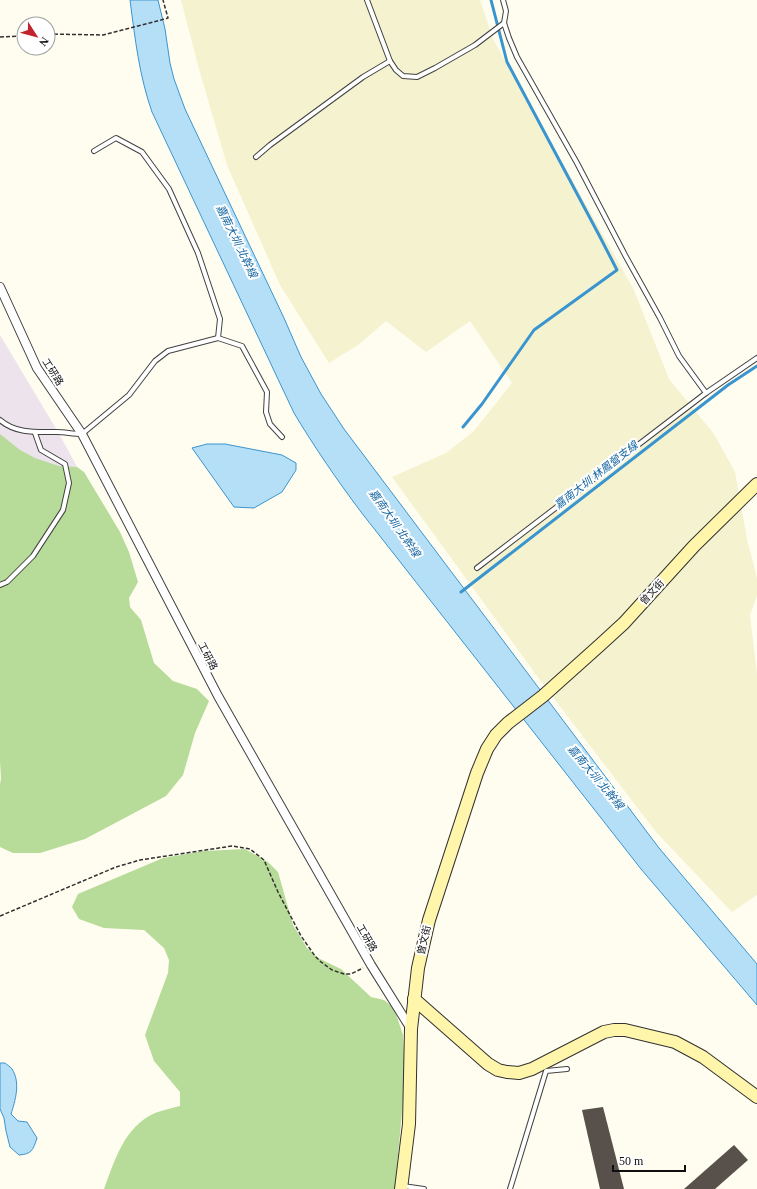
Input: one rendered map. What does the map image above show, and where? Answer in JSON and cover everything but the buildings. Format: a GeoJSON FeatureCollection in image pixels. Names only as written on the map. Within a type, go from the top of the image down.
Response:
{"type":"FeatureCollection","features":[{"type":"Feature","properties":{"kind":"main road","name":"曾文街"},"geometry":{"type":"LineString","coordinates":[[401,1188],[409,1124],[411,1029],[418,968],[429,920],[477,773],[487,749],[508,723],[543,696],[624,623],[694,546],[757,484]]}},
{"type":"Feature","properties":{"kind":"main road"},"geometry":{"type":"LineString","coordinates":[[414,999],[488,1064],[498,1070],[519,1073],[532,1070],[604,1032],[625,1030],[675,1042],[689,1048],[757,1098]]}},
{"type":"Feature","properties":{"kind":"street","name":"工研路"},"geometry":{"type":"LineString","coordinates":[[0,287],[37,368],[82,434],[218,696],[370,965],[411,1029]]}},
{"type":"Feature","properties":{"kind":"lane"},"geometry":{"type":"LineString","coordinates":[[367,0],[390,61],[396,70],[403,76],[417,77],[475,45],[504,23]]}},
{"type":"Feature","properties":{"kind":"lane"},"geometry":{"type":"LineString","coordinates":[[503,0],[506,11],[504,23],[517,57],[577,162],[679,356],[706,393]]}},
{"type":"Feature","properties":{"kind":"lane"},"geometry":{"type":"LineString","coordinates":[[256,157],[344,90],[390,61]]}},
{"type":"Feature","properties":{"kind":"lane"},"geometry":{"type":"LineString","coordinates":[[94,151],[116,138],[142,152],[169,189],[198,253],[220,319],[218,338]]}},
{"type":"Feature","properties":{"kind":"lane"},"geometry":{"type":"LineString","coordinates":[[0,420],[14,429],[35,433],[58,432],[82,434],[129,395],[155,361],[168,351],[218,338],[242,346],[266,392],[266,412],[270,424],[282,437]]}},
{"type":"Feature","properties":{"kind":"lane"},"geometry":{"type":"LineString","coordinates":[[478,568],[706,393],[757,358]]}},
{"type":"Feature","properties":{"kind":"lane"},"geometry":{"type":"LineString","coordinates":[[0,585],[7,582],[33,556],[63,510],[69,483],[65,464],[41,450],[35,433]]}},
{"type":"Feature","properties":{"kind":"lane"},"geometry":{"type":"LineString","coordinates":[[510,1189],[546,1071],[567,1069]]}},
{"type":"Feature","properties":{"kind":"lane"},"geometry":{"type":"LineString","coordinates":[[401,1188],[424,1189]]}},
{"type":"Feature","properties":{"kind":"path"},"geometry":{"type":"LineString","coordinates":[[56,34],[103,35],[168,18],[163,0]]}},
{"type":"Feature","properties":{"kind":"path"},"geometry":{"type":"LineString","coordinates":[[0,37],[16,36]]}},
{"type":"Feature","properties":{"kind":"path"},"geometry":{"type":"LineString","coordinates":[[0,916],[116,867],[140,860],[232,846],[250,849],[264,860],[278,892],[301,936],[321,962],[332,970],[344,974],[351,974],[370,965]]}},
{"type":"Feature","properties":{"kind":"shaded area"},"geometry":{"type":"Polygon","coordinates":[[[181,0],[480,0],[493,39],[634,290],[669,379],[714,434],[735,472],[747,539],[757,578],[757,595],[750,615],[757,674],[757,895],[732,912],[656,832],[540,680],[392,477],[446,453],[474,431],[512,383],[470,321],[426,352],[386,321],[358,345],[329,363],[280,285],[227,165],[181,0]]]}},
{"type":"Feature","properties":{"kind":"shaded area"},"geometry":{"type":"Polygon","coordinates":[[[0,335],[58,432],[114,534],[0,598],[0,335]]]}},
{"type":"Feature","properties":{"kind":"green space"},"geometry":{"type":"Polygon","coordinates":[[[0,434],[20,450],[35,458],[59,466],[77,467],[84,472],[120,532],[129,552],[138,582],[129,598],[130,607],[141,620],[154,663],[173,681],[197,689],[209,701],[195,733],[183,775],[166,796],[85,839],[40,853],[13,853],[0,847],[0,434]]]}},
{"type":"Feature","properties":{"kind":"green space"},"geometry":{"type":"Polygon","coordinates":[[[245,849],[268,862],[278,872],[293,925],[307,948],[318,958],[341,969],[371,997],[384,1000],[394,1008],[403,1035],[405,1078],[395,1189],[104,1189],[122,1145],[136,1127],[144,1119],[155,1113],[180,1106],[180,1092],[154,1061],[145,1035],[168,973],[169,960],[164,948],[144,930],[104,928],[79,919],[72,907],[78,894],[163,858],[204,851],[245,849]]]}},
{"type":"Feature","properties":{"kind":"water","name":"嘉南大圳 北幹線"},"geometry":{"type":"Polygon","coordinates":[[[130,0],[158,0],[165,29],[170,63],[185,109],[301,357],[321,394],[344,429],[659,848],[757,964],[757,1005],[641,869],[361,512],[326,464],[302,426],[294,413],[152,112],[141,70],[130,0]]]}},
{"type":"Feature","properties":{"kind":"water"},"geometry":{"type":"Polygon","coordinates":[[[207,444],[225,444],[282,455],[296,463],[296,470],[282,492],[254,508],[234,507],[192,448],[207,444]]]}},
{"type":"Feature","properties":{"kind":"water"},"geometry":{"type":"Polygon","coordinates":[[[0,1063],[5,1063],[15,1074],[17,1086],[11,1114],[18,1121],[27,1122],[37,1138],[33,1148],[27,1154],[19,1155],[10,1147],[4,1118],[0,1109],[0,1063]]]}},
{"type":"Feature","properties":{"kind":"waterway"},"geometry":{"type":"LineString","coordinates":[[463,427],[482,404],[534,330],[617,270],[507,62],[491,0]]}},
{"type":"Feature","properties":{"kind":"waterway","name":"嘉南大圳 林鳳營支線"},"geometry":{"type":"LineString","coordinates":[[461,592],[728,385],[757,366]]}}]}
